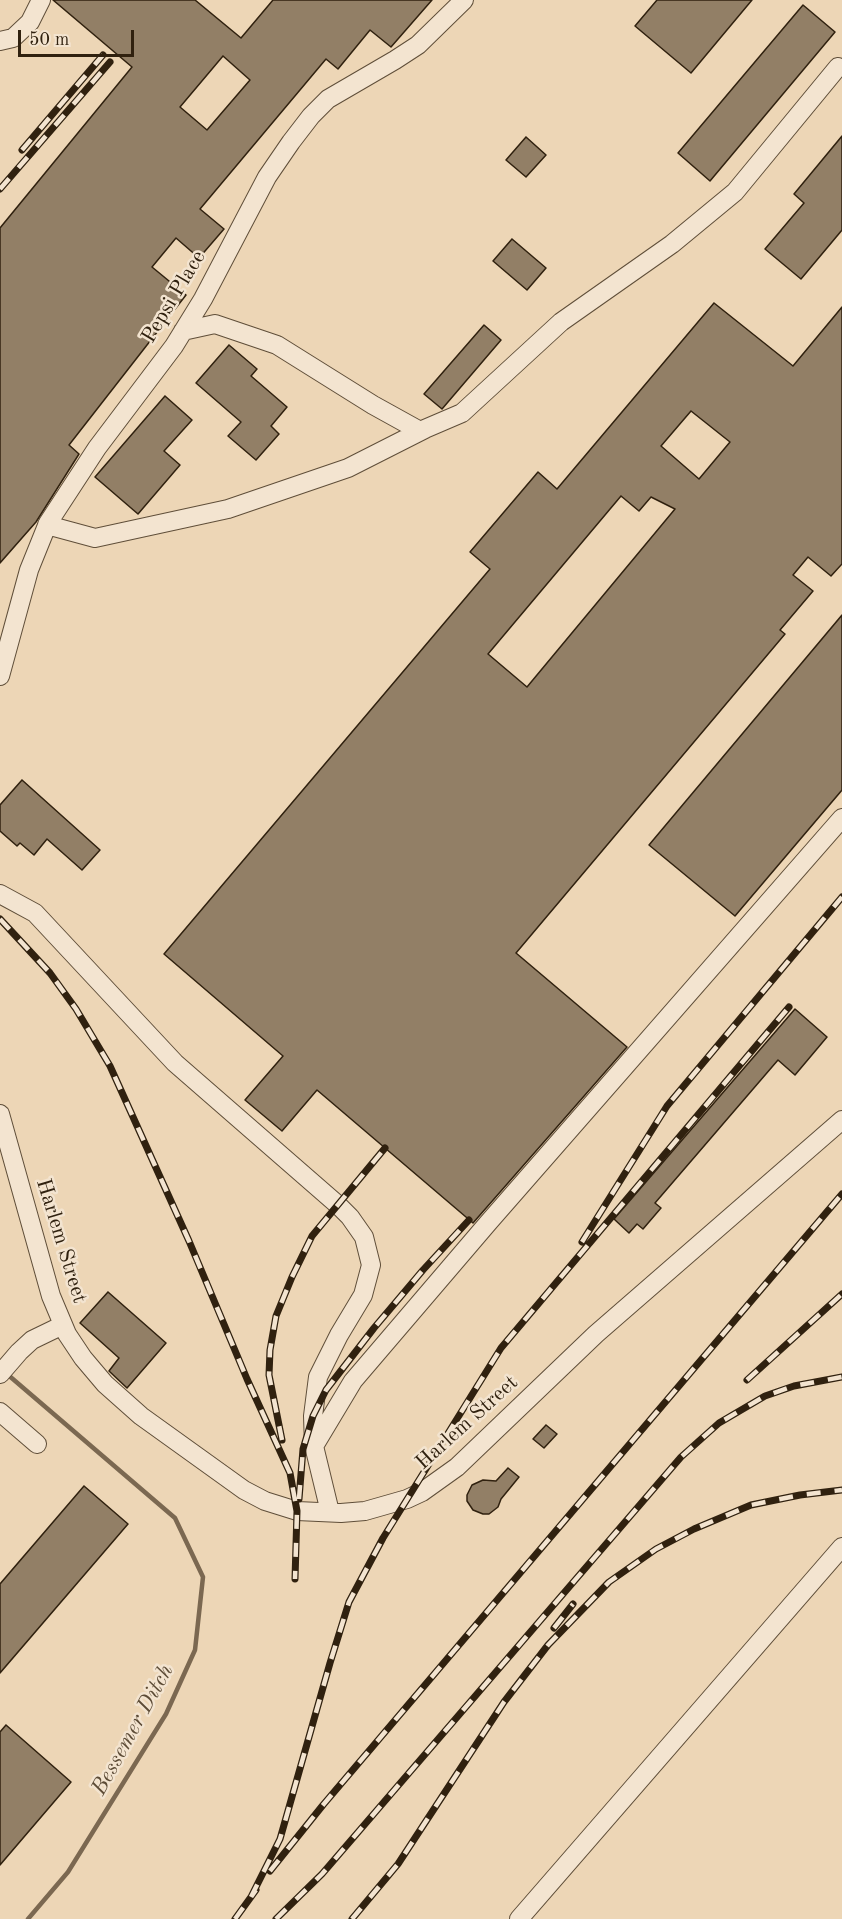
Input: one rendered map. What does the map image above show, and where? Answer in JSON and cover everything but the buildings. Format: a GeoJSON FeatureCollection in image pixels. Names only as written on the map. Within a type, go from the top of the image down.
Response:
{"type":"FeatureCollection","features":[{"type":"Feature","properties":{"kind":"lane"},"geometry":{"type":"LineString","coordinates":[[0,52],[6,39],[30,22],[41,0]]}},
{"type":"Feature","properties":{"kind":"lane","name":"Pepsi Place"},"geometry":{"type":"LineString","coordinates":[[0,676],[29,570],[47,525],[97,448],[174,346],[203,298],[267,177],[310,116],[328,99],[418,45],[464,0]]}},
{"type":"Feature","properties":{"kind":"lane"},"geometry":{"type":"LineString","coordinates":[[47,525],[95,538],[228,508],[348,468],[462,413],[561,322],[672,244],[735,192],[838,67]]}},
{"type":"Feature","properties":{"kind":"lane"},"geometry":{"type":"LineString","coordinates":[[183,331],[215,324],[277,345],[373,405],[420,431],[425,429]]}},
{"type":"Feature","properties":{"kind":"lane"},"geometry":{"type":"LineString","coordinates":[[314,1446],[353,1381],[839,828]]}},
{"type":"Feature","properties":{"kind":"lane"},"geometry":{"type":"LineString","coordinates":[[0,894],[35,913],[175,1063],[338,1205],[364,1237],[371,1265],[363,1295],[318,1377],[313,1416],[314,1446],[330,1512]]}},
{"type":"Feature","properties":{"kind":"lane","name":"Harlem Street"},"geometry":{"type":"LineString","coordinates":[[0,1114],[51,1296],[63,1324],[83,1358],[105,1384],[141,1416],[244,1490],[265,1501],[297,1511],[330,1512],[365,1511],[407,1499],[422,1492],[457,1467],[596,1334],[842,1120]]}},
{"type":"Feature","properties":{"kind":"lane"},"geometry":{"type":"LineString","coordinates":[[0,1374],[32,1340],[63,1324]]}},
{"type":"Feature","properties":{"kind":"lane"},"geometry":{"type":"LineString","coordinates":[[0,1412],[37,1444]]}},
{"type":"Feature","properties":{"kind":"lane"},"geometry":{"type":"LineString","coordinates":[[519,1919],[842,1547]]}},
{"type":"Feature","properties":{"kind":"waterway","name":"Bessemer Ditch"},"geometry":{"type":"LineString","coordinates":[[7,1374],[175,1518],[203,1577],[195,1650],[166,1714],[68,1872],[28,1919]]}},
{"type":"Feature","properties":{"kind":"railway"},"geometry":{"type":"LineString","coordinates":[[22,150],[103,55]]}},
{"type":"Feature","properties":{"kind":"railway"},"geometry":{"type":"LineString","coordinates":[[0,189],[110,62]]}},
{"type":"Feature","properties":{"kind":"railway"},"geometry":{"type":"LineString","coordinates":[[582,1242],[667,1106],[842,897]]}},
{"type":"Feature","properties":{"kind":"railway"},"geometry":{"type":"LineString","coordinates":[[0,919],[50,973],[76,1009],[110,1066],[189,1241],[247,1379],[290,1473],[297,1511],[295,1579]]}},
{"type":"Feature","properties":{"kind":"railway"},"geometry":{"type":"LineString","coordinates":[[251,1897],[280,1839],[349,1602],[383,1538],[501,1348],[789,1007]]}},
{"type":"Feature","properties":{"kind":"railway"},"geometry":{"type":"LineString","coordinates":[[282,1440],[269,1375],[270,1350],[276,1316],[312,1236],[385,1148]]}},
{"type":"Feature","properties":{"kind":"railway"},"geometry":{"type":"LineString","coordinates":[[270,1871],[323,1805],[842,1194]]}},
{"type":"Feature","properties":{"kind":"railway"},"geometry":{"type":"LineString","coordinates":[[299,1499],[303,1449],[313,1416],[326,1390],[374,1328],[469,1220]]}},
{"type":"Feature","properties":{"kind":"railway"},"geometry":{"type":"LineString","coordinates":[[747,1380],[842,1294]]}},
{"type":"Feature","properties":{"kind":"railway"},"geometry":{"type":"LineString","coordinates":[[276,1919],[322,1874],[681,1457],[719,1423],[765,1396],[794,1386],[842,1377]]}},
{"type":"Feature","properties":{"kind":"railway"},"geometry":{"type":"LineString","coordinates":[[352,1919],[398,1864],[504,1702],[548,1645],[609,1582],[656,1549],[694,1529],[751,1505],[800,1495],[842,1490]]}},
{"type":"Feature","properties":{"kind":"railway"},"geometry":{"type":"LineString","coordinates":[[554,1628],[573,1604]]}},
{"type":"Feature","properties":{"kind":"railway"},"geometry":{"type":"LineString","coordinates":[[235,1919],[256,1890]]}}]}
